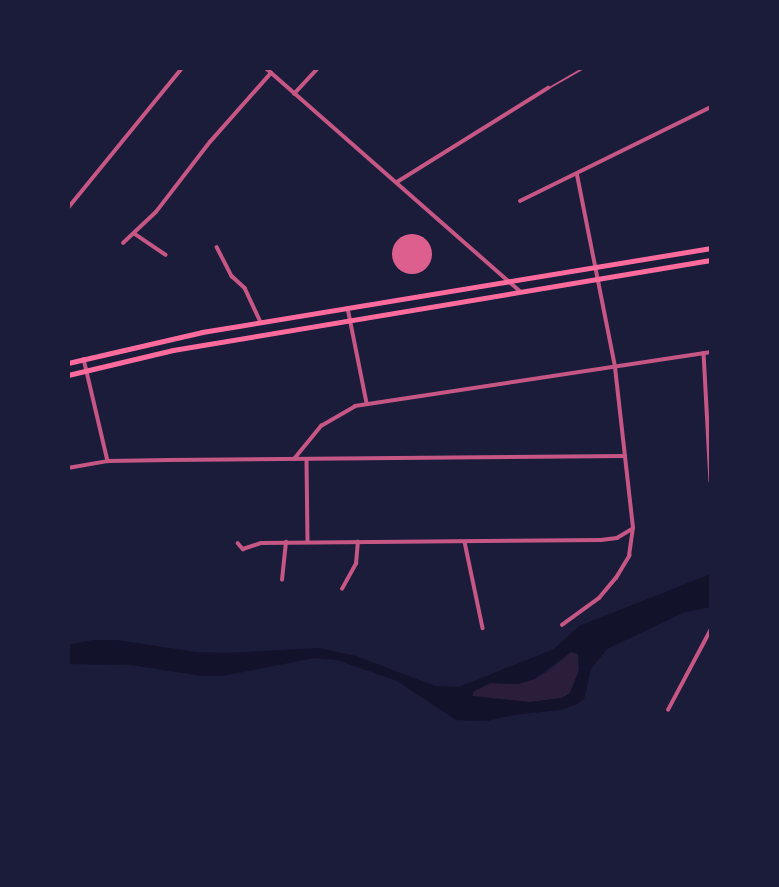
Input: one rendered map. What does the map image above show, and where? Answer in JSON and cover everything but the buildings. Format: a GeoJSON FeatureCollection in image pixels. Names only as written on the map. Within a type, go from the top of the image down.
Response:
{"type":"FeatureCollection","features":[{"type":"Feature","properties":{"kind":"main road"},"geometry":{"type":"LineString","coordinates":[[68,363],[170,337],[711,247]]}},
{"type":"Feature","properties":{"kind":"main road"},"geometry":{"type":"LineString","coordinates":[[68,375],[173,350],[711,260]]}},
{"type":"Feature","properties":{"kind":"street"},"geometry":{"type":"LineString","coordinates":[[68,208],[182,68]]}},
{"type":"Feature","properties":{"kind":"street"},"geometry":{"type":"LineString","coordinates":[[266,68],[521,292]]}},
{"type":"Feature","properties":{"kind":"street"},"geometry":{"type":"LineString","coordinates":[[294,94],[318,68]]}},
{"type":"Feature","properties":{"kind":"street"},"geometry":{"type":"LineString","coordinates":[[123,243],[135,234],[271,73]]}},
{"type":"Feature","properties":{"kind":"street"},"geometry":{"type":"LineString","coordinates":[[397,182],[548,88]]}},
{"type":"Feature","properties":{"kind":"street"},"geometry":{"type":"LineString","coordinates":[[520,201],[711,107]]}},
{"type":"Feature","properties":{"kind":"street"},"geometry":{"type":"LineString","coordinates":[[562,625],[598,598],[616,578],[629,556],[633,528],[615,367],[600,279],[577,175]]}},
{"type":"Feature","properties":{"kind":"street"},"geometry":{"type":"LineString","coordinates":[[135,234],[166,255]]}},
{"type":"Feature","properties":{"kind":"street"},"geometry":{"type":"LineString","coordinates":[[217,247],[232,276],[245,288],[261,322]]}},
{"type":"Feature","properties":{"kind":"street"},"geometry":{"type":"LineString","coordinates":[[348,308],[367,403]]}},
{"type":"Feature","properties":{"kind":"street"},"geometry":{"type":"LineString","coordinates":[[294,460],[330,419],[367,403],[711,352]]}},
{"type":"Feature","properties":{"kind":"street"},"geometry":{"type":"LineString","coordinates":[[704,353],[709,413],[710,481]]}},
{"type":"Feature","properties":{"kind":"street"},"geometry":{"type":"LineString","coordinates":[[84,359],[108,461]]}},
{"type":"Feature","properties":{"kind":"street"},"geometry":{"type":"LineString","coordinates":[[68,468],[108,461],[625,456]]}},
{"type":"Feature","properties":{"kind":"street"},"geometry":{"type":"LineString","coordinates":[[307,460],[307,542]]}},
{"type":"Feature","properties":{"kind":"street"},"geometry":{"type":"LineString","coordinates":[[238,543],[243,549],[261,543],[286,542],[610,539],[623,536],[633,528]]}},
{"type":"Feature","properties":{"kind":"street"},"geometry":{"type":"LineString","coordinates":[[282,580],[286,542]]}},
{"type":"Feature","properties":{"kind":"street"},"geometry":{"type":"LineString","coordinates":[[342,589],[356,564],[358,542]]}},
{"type":"Feature","properties":{"kind":"street"},"geometry":{"type":"LineString","coordinates":[[465,542],[483,628]]}},
{"type":"Feature","properties":{"kind":"street"},"geometry":{"type":"LineString","coordinates":[[668,710],[711,629]]}},
{"type":"Feature","properties":{"kind":"lane"},"geometry":{"type":"LineString","coordinates":[[548,88],[584,68]]}},
{"type":"Feature","properties":{"kind":"shaded area"},"geometry":{"type":"Polygon","coordinates":[[[711,574],[711,607],[685,612],[607,649],[591,669],[584,699],[577,704],[560,710],[487,721],[456,720],[397,681],[337,660],[315,658],[222,676],[201,676],[131,665],[68,664],[68,645],[93,640],[117,640],[196,652],[319,648],[356,656],[435,686],[459,687],[554,649],[579,626],[711,574]],[[571,652],[535,679],[518,684],[490,683],[473,692],[473,696],[530,702],[562,698],[570,693],[579,670],[578,654],[571,652]]]}},
{"type":"Feature","properties":{"kind":"shaded area"},"geometry":{"type":"Polygon","coordinates":[[[571,652],[578,654],[579,670],[570,693],[562,698],[530,702],[473,696],[473,692],[490,683],[518,684],[546,673],[571,652]]]}}]}
